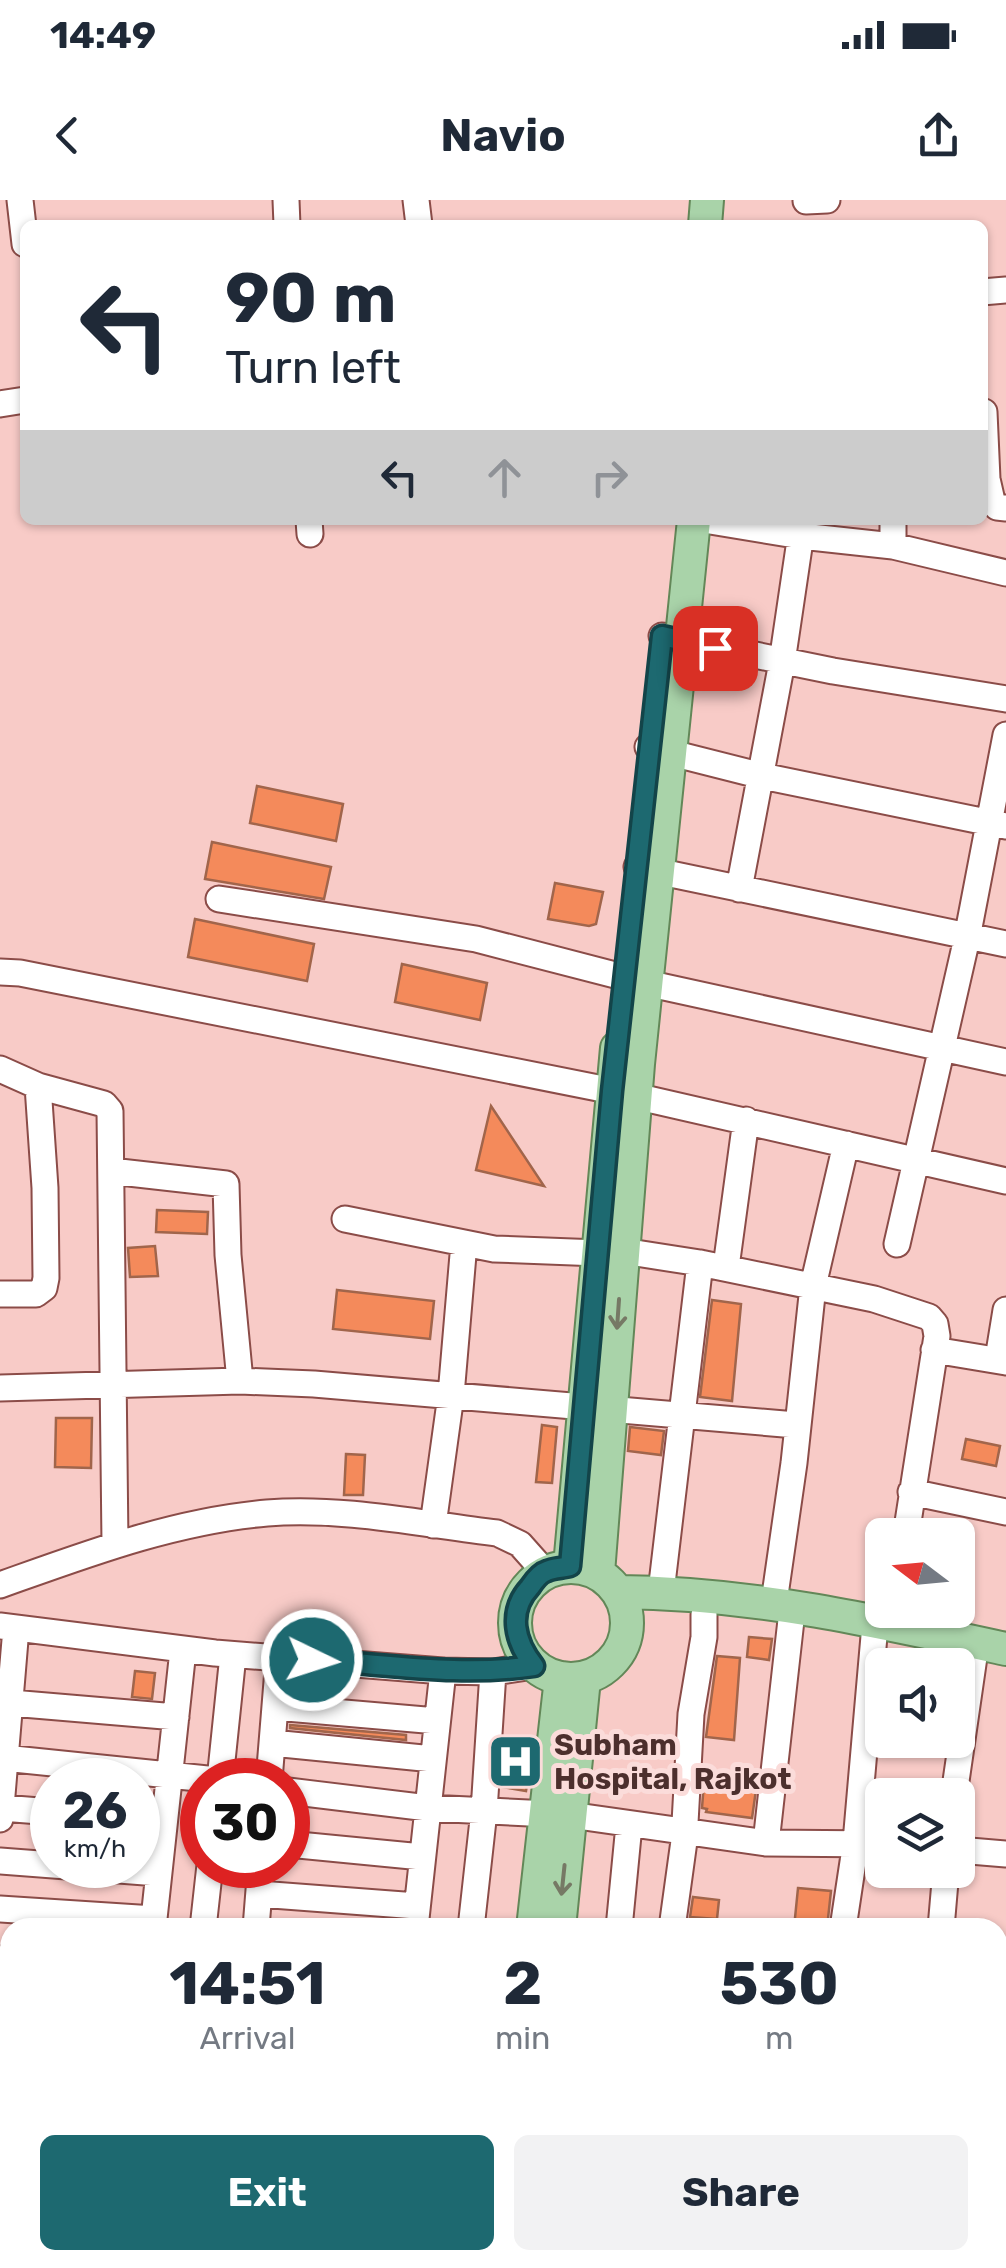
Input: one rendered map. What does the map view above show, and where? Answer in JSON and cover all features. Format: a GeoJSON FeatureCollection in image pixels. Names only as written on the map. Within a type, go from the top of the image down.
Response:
{"type":"FeatureCollection","features":[{"type":"Feature","properties":{"kind":"main road"},"geometry":{"type":"LineString","coordinates":[[672,525],[672,639]]}},
{"type":"Feature","properties":{"kind":"main road"},"geometry":{"type":"LineString","coordinates":[[693,525],[672,639],[659,750],[597,1407],[592,1583],[628,1631],[613,1662],[600,1672],[560,1674],[522,1650],[515,1632],[516,1612],[523,1594],[592,1583],[865,1623]]}},
{"type":"Feature","properties":{"kind":"main road"},"geometry":{"type":"LineString","coordinates":[[592,1583],[704,1615],[782,1611]]}},
{"type":"Feature","properties":{"kind":"main road"},"geometry":{"type":"LineString","coordinates":[[893,1628],[949,1648]]}},
{"type":"Feature","properties":{"kind":"main road"},"geometry":{"type":"LineString","coordinates":[[895,1628],[1006,1649]]}},
{"type":"Feature","properties":{"kind":"main road"},"geometry":{"type":"LineString","coordinates":[[975,1657],[1006,1664]]}},
{"type":"Feature","properties":{"kind":"main road"},"geometry":{"type":"LineString","coordinates":[[558,1918],[560,1674]]}},
{"type":"Feature","properties":{"kind":"main road"},"geometry":{"type":"LineString","coordinates":[[535,1918],[557,1814]]}},
{"type":"Feature","properties":{"kind":"street"},"geometry":{"type":"LineString","coordinates":[[806,201],[827,200]]}},
{"type":"Feature","properties":{"kind":"street"},"geometry":{"type":"LineString","coordinates":[[988,478],[989,491],[997,506],[1006,508]]}},
{"type":"Feature","properties":{"kind":"street"},"geometry":{"type":"LineString","coordinates":[[765,525],[894,546],[1006,573]]}},
{"type":"Feature","properties":{"kind":"street"},"geometry":{"type":"LineString","coordinates":[[893,525],[894,546]]}},
{"type":"Feature","properties":{"kind":"street"},"geometry":{"type":"LineString","coordinates":[[739,888],[782,662],[802,528]]}},
{"type":"Feature","properties":{"kind":"street"},"geometry":{"type":"LineString","coordinates":[[672,639],[782,662],[1006,699]]}},
{"type":"Feature","properties":{"kind":"street"},"geometry":{"type":"LineString","coordinates":[[897,1244],[939,1048],[999,825],[1006,735]]}},
{"type":"Feature","properties":{"kind":"street"},"geometry":{"type":"LineString","coordinates":[[659,750],[762,776],[999,825]]}},
{"type":"Feature","properties":{"kind":"street"},"geometry":{"type":"LineString","coordinates":[[647,870],[1006,944]]}},
{"type":"Feature","properties":{"kind":"street"},"geometry":{"type":"LineString","coordinates":[[219,899],[476,938],[635,980],[1006,1062]]}},
{"type":"Feature","properties":{"kind":"street"},"geometry":{"type":"LineString","coordinates":[[0,972],[624,1094],[1006,1181]]}},
{"type":"Feature","properties":{"kind":"street"},"geometry":{"type":"LineString","coordinates":[[0,1069],[38,1086],[104,1104],[110,1111],[115,1544]]}},
{"type":"Feature","properties":{"kind":"street"},"geometry":{"type":"LineString","coordinates":[[0,1294],[36,1294],[44,1288],[46,1278],[38,1086]]}},
{"type":"Feature","properties":{"kind":"street"},"geometry":{"type":"LineString","coordinates":[[726,1268],[746,1120]]}},
{"type":"Feature","properties":{"kind":"street"},"geometry":{"type":"LineString","coordinates":[[766,1843],[796,1425],[814,1286],[846,1144]]}},
{"type":"Feature","properties":{"kind":"street"},"geometry":{"type":"LineString","coordinates":[[111,1170],[226,1184],[228,1255],[240,1381]]}},
{"type":"Feature","properties":{"kind":"street"},"geometry":{"type":"LineString","coordinates":[[344,1219],[494,1249],[611,1252],[700,1263],[874,1299],[929,1317],[936,1324],[937,1336],[908,1518]]}},
{"type":"Feature","properties":{"kind":"street"},"geometry":{"type":"LineString","coordinates":[[433,1525],[451,1395],[464,1243]]}},
{"type":"Feature","properties":{"kind":"street"},"geometry":{"type":"LineString","coordinates":[[661,1592],[700,1263]]}},
{"type":"Feature","properties":{"kind":"street"},"geometry":{"type":"LineString","coordinates":[[934,1350],[1002,1360],[1006,1310]]}},
{"type":"Feature","properties":{"kind":"street"},"geometry":{"type":"LineString","coordinates":[[0,1388],[240,1381],[683,1413],[796,1425]]}},
{"type":"Feature","properties":{"kind":"street"},"geometry":{"type":"LineString","coordinates":[[911,1492],[1006,1512]]}},
{"type":"Feature","properties":{"kind":"street"},"geometry":{"type":"LineString","coordinates":[[0,1585],[138,1537],[268,1513],[318,1512],[511,1538],[592,1583]]}},
{"type":"Feature","properties":{"kind":"street"},"geometry":{"type":"LineString","coordinates":[[673,1918],[704,1615]]}},
{"type":"Feature","properties":{"kind":"street"},"geometry":{"type":"LineString","coordinates":[[30,1813],[1,1814],[10,1703],[8,1627],[233,1655],[442,1671],[560,1674]]}},
{"type":"Feature","properties":{"kind":"street"},"geometry":{"type":"LineString","coordinates":[[845,1918],[890,1628]]}},
{"type":"Feature","properties":{"kind":"street"},"geometry":{"type":"LineString","coordinates":[[160,1856],[172,1774],[182,1650]]}},
{"type":"Feature","properties":{"kind":"street"},"geometry":{"type":"LineString","coordinates":[[221,1758],[233,1655]]}},
{"type":"Feature","properties":{"kind":"street"},"geometry":{"type":"LineString","coordinates":[[270,1758],[279,1657]]}},
{"type":"Feature","properties":{"kind":"street"},"geometry":{"type":"LineString","coordinates":[[259,1894],[416,1917],[442,1671]]}},
{"type":"Feature","properties":{"kind":"street"},"geometry":{"type":"LineString","coordinates":[[472,1918],[494,1672]]}},
{"type":"Feature","properties":{"kind":"street"},"geometry":{"type":"LineString","coordinates":[[10,1703],[176,1717]]}},
{"type":"Feature","properties":{"kind":"street"},"geometry":{"type":"LineString","coordinates":[[275,1707],[437,1721]]}},
{"type":"Feature","properties":{"kind":"street"},"geometry":{"type":"LineString","coordinates":[[272,1744],[433,1759]]}},
{"type":"Feature","properties":{"kind":"street"},"geometry":{"type":"LineString","coordinates":[[4,1758],[180,1775]]}},
{"type":"Feature","properties":{"kind":"street"},"geometry":{"type":"LineString","coordinates":[[310,1794],[428,1808],[557,1814],[766,1843],[865,1843]]}},
{"type":"Feature","properties":{"kind":"street"},"geometry":{"type":"LineString","coordinates":[[160,1821],[164,1821]]}},
{"type":"Feature","properties":{"kind":"street"},"geometry":{"type":"LineString","coordinates":[[620,1918],[629,1825]]}},
{"type":"Feature","properties":{"kind":"street"},"geometry":{"type":"LineString","coordinates":[[310,1846],[422,1857]]}},
{"type":"Feature","properties":{"kind":"street"},"geometry":{"type":"LineString","coordinates":[[975,1851],[1006,1854]]}},
{"type":"Feature","properties":{"kind":"street"},"geometry":{"type":"LineString","coordinates":[[0,1861],[30,1863]]}},
{"type":"Feature","properties":{"kind":"street"},"geometry":{"type":"LineString","coordinates":[[154,1918],[157,1888]]}},
{"type":"Feature","properties":{"kind":"street"},"geometry":{"type":"LineString","coordinates":[[204,1918],[207,1888]]}},
{"type":"Feature","properties":{"kind":"street"},"geometry":{"type":"LineString","coordinates":[[257,1918],[260,1888]]}},
{"type":"Feature","properties":{"kind":"street"},"geometry":{"type":"LineString","coordinates":[[942,1918],[944,1888]]}},
{"type":"Feature","properties":{"kind":"street"},"geometry":{"type":"LineString","coordinates":[[0,1909],[99,1918]]}},
{"type":"Feature","properties":{"kind":"building"},"geometry":{"type":"Polygon","coordinates":[[[257,786],[343,804],[336,841],[250,823],[257,786]]]}},
{"type":"Feature","properties":{"kind":"building"},"geometry":{"type":"Polygon","coordinates":[[[212,842],[331,867],[324,899],[205,879],[212,842]]]}},
{"type":"Feature","properties":{"kind":"building"},"geometry":{"type":"Polygon","coordinates":[[[555,883],[603,892],[596,924],[548,919],[555,883]]]}},
{"type":"Feature","properties":{"kind":"building"},"geometry":{"type":"Polygon","coordinates":[[[195,919],[314,944],[307,981],[188,957],[195,919]]]}},
{"type":"Feature","properties":{"kind":"building"},"geometry":{"type":"Polygon","coordinates":[[[402,964],[487,983],[480,1020],[395,1002],[402,964]]]}},
{"type":"Feature","properties":{"kind":"building"},"geometry":{"type":"Polygon","coordinates":[[[491,1106],[544,1186],[476,1170],[491,1106]]]}},
{"type":"Feature","properties":{"kind":"building"},"geometry":{"type":"Polygon","coordinates":[[[157,1210],[208,1212],[207,1234],[156,1232],[157,1210]]]}},
{"type":"Feature","properties":{"kind":"building"},"geometry":{"type":"Polygon","coordinates":[[[155,1246],[158,1276],[130,1277],[128,1248],[155,1246]]]}},
{"type":"Feature","properties":{"kind":"building"},"geometry":{"type":"Polygon","coordinates":[[[337,1290],[434,1301],[430,1339],[333,1329],[337,1290]]]}},
{"type":"Feature","properties":{"kind":"building"},"geometry":{"type":"Polygon","coordinates":[[[712,1300],[741,1304],[732,1401],[700,1397],[712,1300]]]}},
{"type":"Feature","properties":{"kind":"building"},"geometry":{"type":"Polygon","coordinates":[[[56,1418],[92,1418],[91,1468],[55,1467],[56,1418]]]}},
{"type":"Feature","properties":{"kind":"building"},"geometry":{"type":"Polygon","coordinates":[[[542,1425],[557,1427],[552,1483],[536,1482],[542,1425]]]}},
{"type":"Feature","properties":{"kind":"building"},"geometry":{"type":"Polygon","coordinates":[[[630,1427],[664,1431],[661,1455],[628,1451],[630,1427]]]}},
{"type":"Feature","properties":{"kind":"building"},"geometry":{"type":"Polygon","coordinates":[[[966,1439],[1000,1446],[996,1466],[962,1459],[966,1439]]]}},
{"type":"Feature","properties":{"kind":"building"},"geometry":{"type":"Polygon","coordinates":[[[346,1454],[365,1455],[363,1495],[344,1495],[346,1454]]]}},
{"type":"Feature","properties":{"kind":"building"},"geometry":{"type":"Polygon","coordinates":[[[749,1637],[772,1639],[769,1660],[747,1657],[749,1637]]]}},
{"type":"Feature","properties":{"kind":"building"},"geometry":{"type":"Polygon","coordinates":[[[717,1656],[740,1658],[734,1740],[706,1737],[717,1656]]]}},
{"type":"Feature","properties":{"kind":"building"},"geometry":{"type":"Polygon","coordinates":[[[135,1671],[155,1673],[152,1699],[132,1697],[135,1671]]]}},
{"type":"Feature","properties":{"kind":"building"},"geometry":{"type":"Polygon","coordinates":[[[290,1728],[406,1735],[406,1740],[290,1728]]]}},
{"type":"Feature","properties":{"kind":"building"},"geometry":{"type":"Polygon","coordinates":[[[504,1746],[532,1751],[526,1791],[502,1787],[504,1746]]]}},
{"type":"Feature","properties":{"kind":"building"},"geometry":{"type":"Polygon","coordinates":[[[704,1782],[756,1790],[752,1818],[706,1812],[702,1808],[704,1782]]]}},
{"type":"Feature","properties":{"kind":"building"},"geometry":{"type":"Polygon","coordinates":[[[798,1888],[831,1891],[828,1918],[795,1918],[798,1888]]]}},
{"type":"Feature","properties":{"kind":"building"},"geometry":{"type":"Polygon","coordinates":[[[693,1897],[719,1900],[717,1918],[690,1917],[693,1897]]]}},
{"type":"Feature","properties":{"kind":"place","name":"Subham Hospital, Rajkot"},"geometry":{"type":"Point","coordinates":[515,1762]}},
{"type":"Feature","properties":{"kind":"route"},"geometry":{"type":"LineString","coordinates":[[312,1660],[442,1671],[494,1672],[534,1666],[515,1632],[516,1612],[523,1594],[544,1571],[570,1566],[612,1091],[662,636],[715,648]]}}]}
